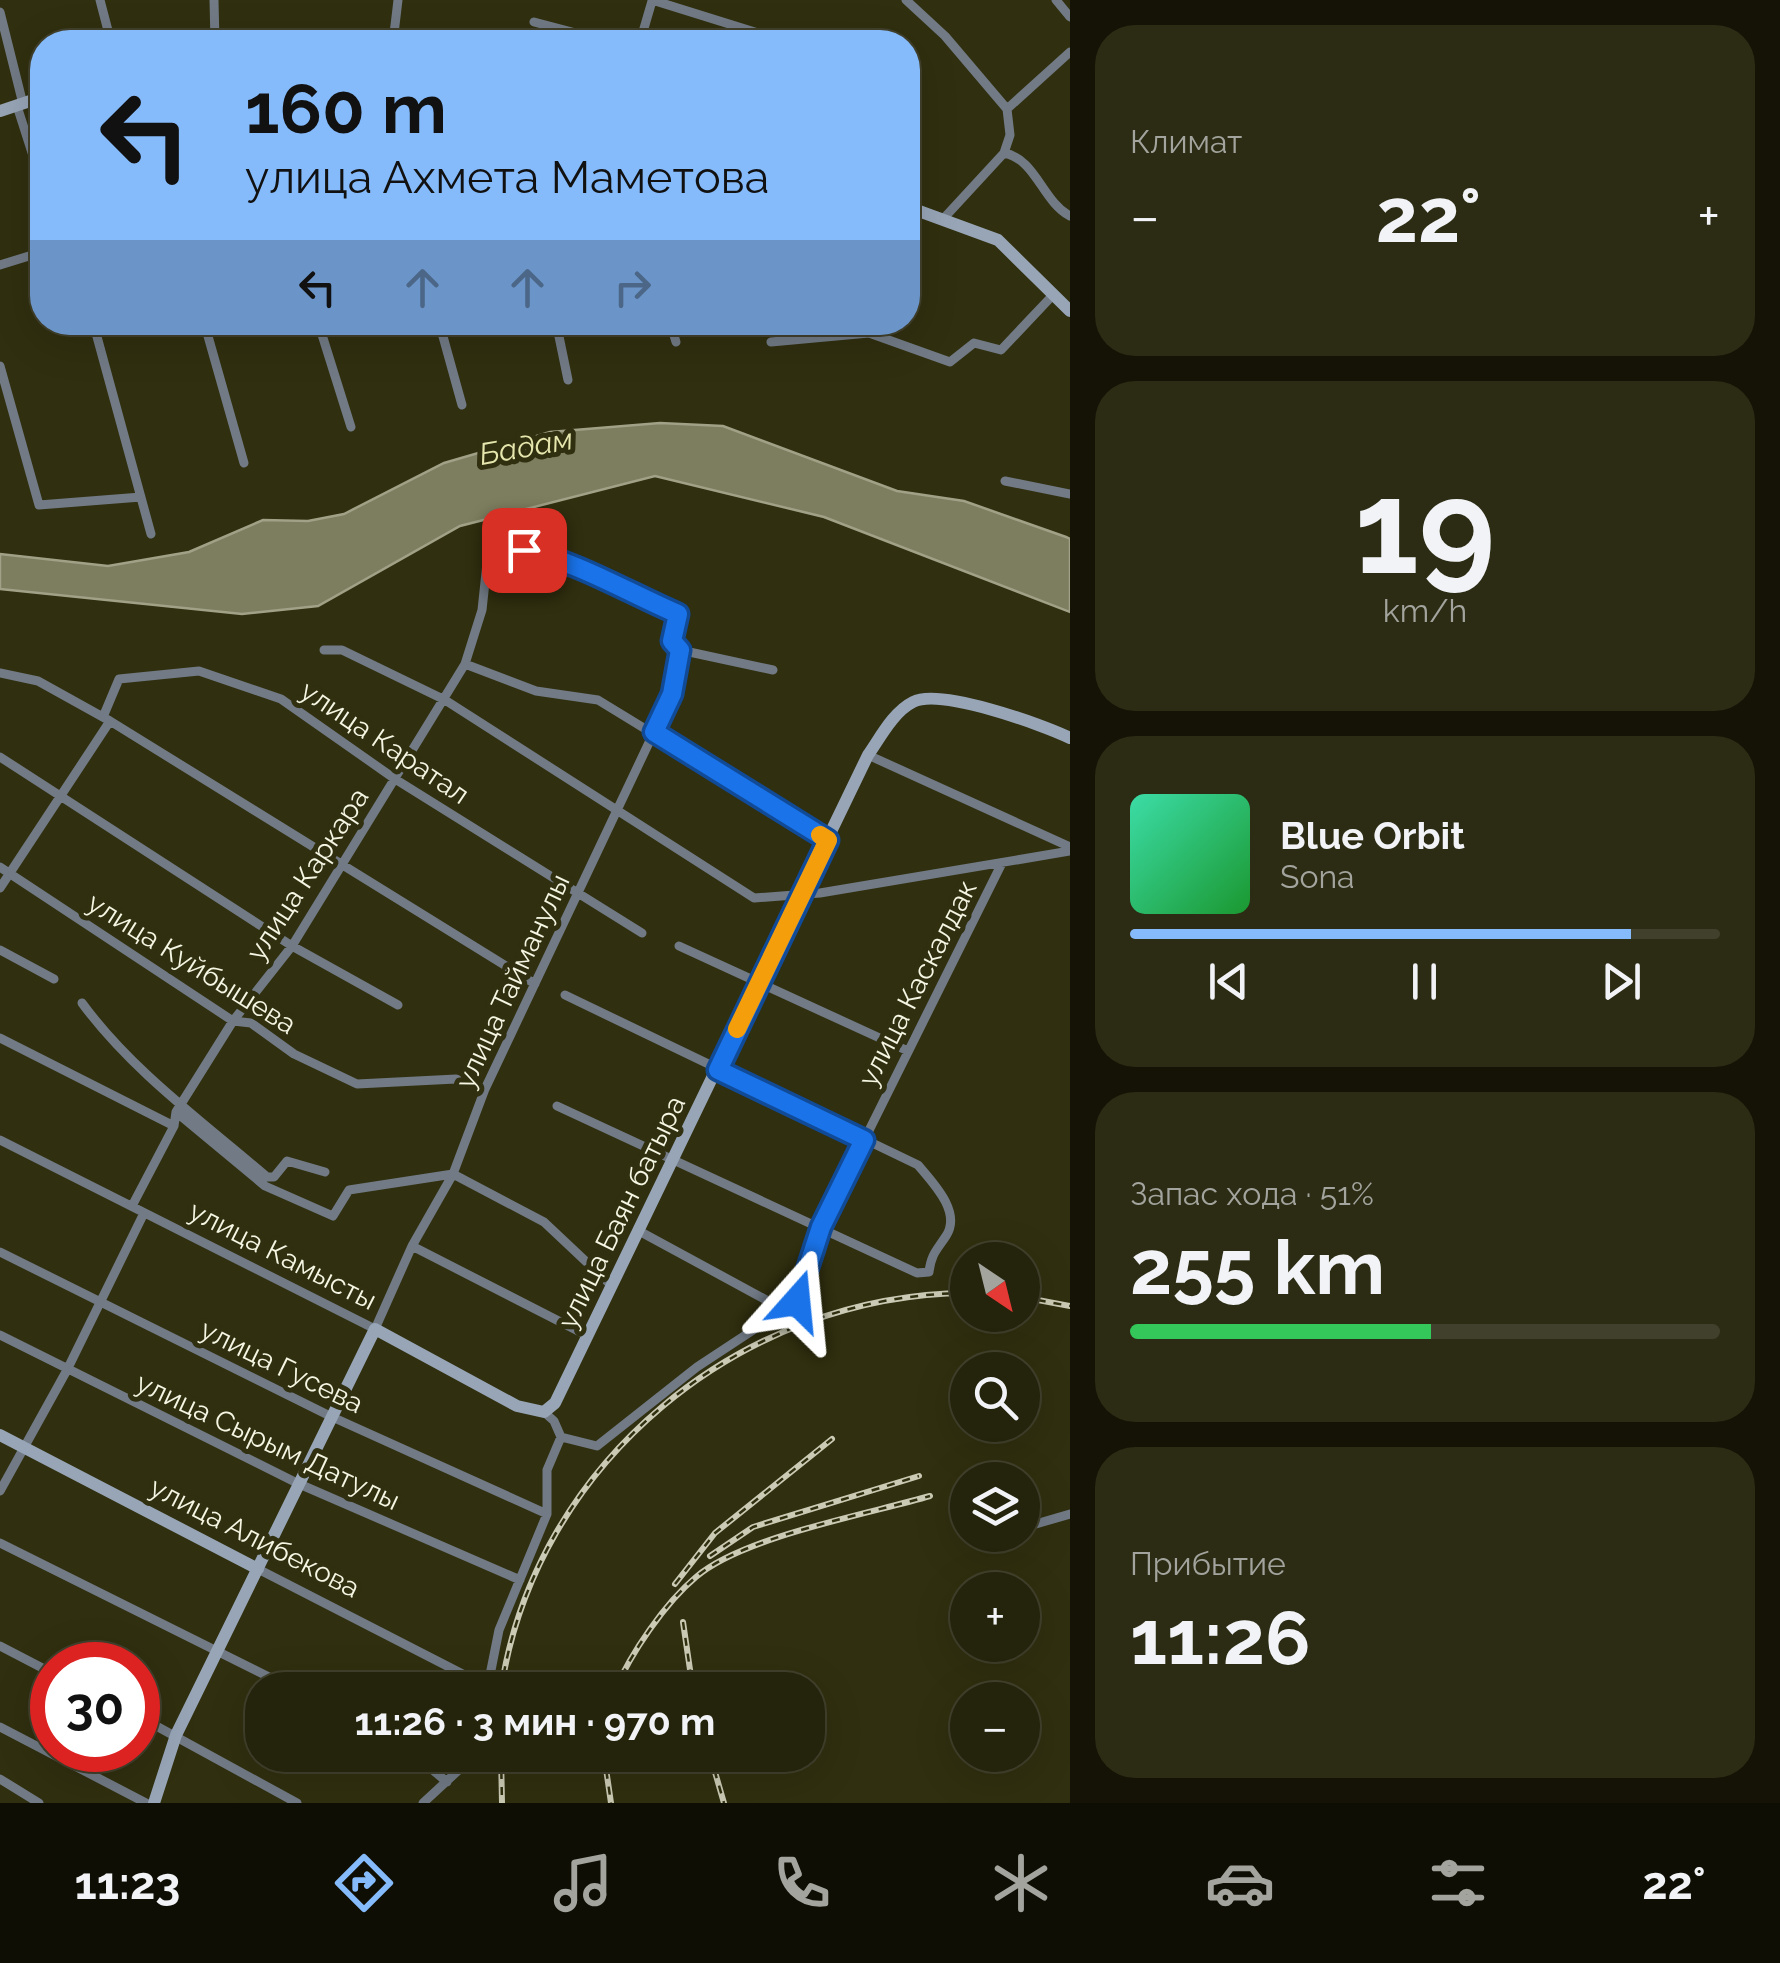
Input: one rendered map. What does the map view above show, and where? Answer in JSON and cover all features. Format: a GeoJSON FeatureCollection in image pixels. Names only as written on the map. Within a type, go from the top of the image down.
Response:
{"type":"FeatureCollection","features":[{"type":"Feature","properties":{"kind":"street"},"geometry":{"type":"LineString","coordinates":[[100,0],[108,30]]}},
{"type":"Feature","properties":{"kind":"street"},"geometry":{"type":"LineString","coordinates":[[214,0],[215,30]]}},
{"type":"Feature","properties":{"kind":"street"},"geometry":{"type":"LineString","coordinates":[[395,30],[398,0]]}},
{"type":"Feature","properties":{"kind":"street"},"geometry":{"type":"LineString","coordinates":[[906,0],[945,36],[1007,109],[1009,154],[944,218]]}},
{"type":"Feature","properties":{"kind":"street"},"geometry":{"type":"LineString","coordinates":[[1056,0],[1070,17]]}},
{"type":"Feature","properties":{"kind":"street"},"geometry":{"type":"LineString","coordinates":[[644,30],[652,1],[745,30]]}},
{"type":"Feature","properties":{"kind":"street"},"geometry":{"type":"LineString","coordinates":[[0,12],[30,141]]}},
{"type":"Feature","properties":{"kind":"street"},"geometry":{"type":"LineString","coordinates":[[534,22],[564,30]]}},
{"type":"Feature","properties":{"kind":"street"},"geometry":{"type":"LineString","coordinates":[[1007,109],[1070,52]]}},
{"type":"Feature","properties":{"kind":"street"},"geometry":{"type":"LineString","coordinates":[[0,111],[30,102]]}},
{"type":"Feature","properties":{"kind":"street"},"geometry":{"type":"LineString","coordinates":[[1009,154],[1022,159],[1052,202],[1070,216]]}},
{"type":"Feature","properties":{"kind":"street"},"geometry":{"type":"LineString","coordinates":[[920,210],[998,240],[1070,311]]}},
{"type":"Feature","properties":{"kind":"street"},"geometry":{"type":"LineString","coordinates":[[0,265],[30,256]]}},
{"type":"Feature","properties":{"kind":"street"},"geometry":{"type":"LineString","coordinates":[[875,335],[950,362],[974,343],[1000,350],[1053,295]]}},
{"type":"Feature","properties":{"kind":"street"},"geometry":{"type":"LineString","coordinates":[[97,335],[151,534]]}},
{"type":"Feature","properties":{"kind":"street"},"geometry":{"type":"LineString","coordinates":[[208,335],[244,464]]}},
{"type":"Feature","properties":{"kind":"street"},"geometry":{"type":"LineString","coordinates":[[322,335],[351,427]]}},
{"type":"Feature","properties":{"kind":"street"},"geometry":{"type":"LineString","coordinates":[[443,335],[462,405]]}},
{"type":"Feature","properties":{"kind":"street"},"geometry":{"type":"LineString","coordinates":[[559,335],[568,380]]}},
{"type":"Feature","properties":{"kind":"street"},"geometry":{"type":"LineString","coordinates":[[674,335],[676,342]]}},
{"type":"Feature","properties":{"kind":"street"},"geometry":{"type":"LineString","coordinates":[[771,342],[847,335]]}},
{"type":"Feature","properties":{"kind":"street"},"geometry":{"type":"LineString","coordinates":[[0,366],[39,505],[141,497]]}},
{"type":"Feature","properties":{"kind":"street"},"geometry":{"type":"LineString","coordinates":[[1005,480],[1070,494]]}},
{"type":"Feature","properties":{"kind":"street","name":"улица Каркара"},"geometry":{"type":"LineString","coordinates":[[132,1206],[174,1126],[179,1108],[233,1021],[292,946],[465,664],[482,610],[488,554],[498,546],[565,559],[613,586],[678,614],[672,641],[680,650]]}},
{"type":"Feature","properties":{"kind":"street"},"geometry":{"type":"LineString","coordinates":[[324,650],[342,650],[445,700],[754,898],[803,894],[1070,849]]}},
{"type":"Feature","properties":{"kind":"street"},"geometry":{"type":"LineString","coordinates":[[680,650],[773,670]]}},
{"type":"Feature","properties":{"kind":"street","name":"улица Тайманулы"},"geometry":{"type":"LineString","coordinates":[[375,1329],[412,1246],[453,1174],[485,1088],[672,694],[680,650]]}},
{"type":"Feature","properties":{"kind":"street"},"geometry":{"type":"LineString","coordinates":[[465,664],[536,690],[598,700],[828,840]]}},
{"type":"Feature","properties":{"kind":"street","name":"улица Каратал"},"geometry":{"type":"LineString","coordinates":[[106,719],[118,679],[199,671],[281,698],[395,779],[642,933]]}},
{"type":"Feature","properties":{"kind":"street"},"geometry":{"type":"LineString","coordinates":[[0,673],[38,681],[106,719],[535,984]]}},
{"type":"Feature","properties":{"kind":"street","name":"улица Баян батыра"},"geometry":{"type":"LineString","coordinates":[[544,1412],[555,1403],[868,755],[899,714],[913,702],[936,696],[1070,738]]}},
{"type":"Feature","properties":{"kind":"street"},"geometry":{"type":"LineString","coordinates":[[0,888],[62,797],[106,719]]}},
{"type":"Feature","properties":{"kind":"street"},"geometry":{"type":"LineString","coordinates":[[868,755],[1070,849]]}},
{"type":"Feature","properties":{"kind":"street"},"geometry":{"type":"LineString","coordinates":[[0,756],[292,946],[398,1005]]}},
{"type":"Feature","properties":{"kind":"street","name":"улица Каскалдак"},"geometry":{"type":"LineString","coordinates":[[560,1437],[598,1446],[697,1366],[797,1301],[821,1227],[1002,863]]}},
{"type":"Feature","properties":{"kind":"street","name":"улица Куйбышева"},"geometry":{"type":"LineString","coordinates":[[0,867],[233,1021],[251,1024],[294,1054],[357,1084],[456,1080],[485,1088]]}},
{"type":"Feature","properties":{"kind":"street"},"geometry":{"type":"LineString","coordinates":[[680,946],[908,1051]]}},
{"type":"Feature","properties":{"kind":"street"},"geometry":{"type":"LineString","coordinates":[[0,950],[54,979]]}},
{"type":"Feature","properties":{"kind":"street"},"geometry":{"type":"LineString","coordinates":[[557,1106],[917,1273],[930,1272],[931,1255],[949,1233],[951,1222],[943,1195],[918,1165],[565,995]]}},
{"type":"Feature","properties":{"kind":"street"},"geometry":{"type":"LineString","coordinates":[[82,1002],[105,1034],[265,1186],[333,1216],[349,1190],[453,1174],[544,1222],[612,1286]]}},
{"type":"Feature","properties":{"kind":"street"},"geometry":{"type":"LineString","coordinates":[[0,1038],[174,1126]]}},
{"type":"Feature","properties":{"kind":"street"},"geometry":{"type":"LineString","coordinates":[[179,1108],[267,1177],[274,1177],[287,1160],[325,1172]]}},
{"type":"Feature","properties":{"kind":"street","name":"улица Камысты"},"geometry":{"type":"LineString","coordinates":[[0,1140],[375,1329],[517,1406],[544,1412]]}},
{"type":"Feature","properties":{"kind":"street"},"geometry":{"type":"LineString","coordinates":[[0,1491],[67,1370],[144,1213]]}},
{"type":"Feature","properties":{"kind":"street"},"geometry":{"type":"LineString","coordinates":[[639,1231],[781,1308]]}},
{"type":"Feature","properties":{"kind":"street"},"geometry":{"type":"LineString","coordinates":[[412,1246],[588,1336]]}},
{"type":"Feature","properties":{"kind":"street","name":"улица Гусева"},"geometry":{"type":"LineString","coordinates":[[0,1252],[330,1416],[547,1514]]}},
{"type":"Feature","properties":{"kind":"street"},"geometry":{"type":"LineString","coordinates":[[154,1803],[176,1736],[375,1329]]}},
{"type":"Feature","properties":{"kind":"street","name":"улица Сырым Датулы"},"geometry":{"type":"LineString","coordinates":[[0,1336],[297,1483],[520,1580]]}},
{"type":"Feature","properties":{"kind":"street"},"geometry":{"type":"LineString","coordinates":[[490,1672],[499,1630],[547,1514],[547,1470],[560,1437],[554,1420],[544,1412]]}},
{"type":"Feature","properties":{"kind":"street","name":"улица Алибекова"},"geometry":{"type":"LineString","coordinates":[[0,1435],[455,1672]]}},
{"type":"Feature","properties":{"kind":"street"},"geometry":{"type":"LineString","coordinates":[[1040,1523],[1070,1514]]}},
{"type":"Feature","properties":{"kind":"street"},"geometry":{"type":"LineString","coordinates":[[0,1543],[262,1672]]}},
{"type":"Feature","properties":{"kind":"street"},"geometry":{"type":"LineString","coordinates":[[0,1646],[30,1662]]}},
{"type":"Feature","properties":{"kind":"street"},"geometry":{"type":"LineString","coordinates":[[0,1728],[146,1803]]}},
{"type":"Feature","properties":{"kind":"street"},"geometry":{"type":"LineString","coordinates":[[160,1728],[298,1803]]}},
{"type":"Feature","properties":{"kind":"street"},"geometry":{"type":"LineString","coordinates":[[435,1772],[447,1782]]}},
{"type":"Feature","properties":{"kind":"street"},"geometry":{"type":"LineString","coordinates":[[424,1803],[457,1772]]}},
{"type":"Feature","properties":{"kind":"street"},"geometry":{"type":"LineString","coordinates":[[0,1780],[39,1803]]}},
{"type":"Feature","properties":{"kind":"water","name":"Бадам"},"geometry":{"type":"Polygon","coordinates":[[[660,423],[723,426],[897,491],[964,501],[1066,537],[1070,539],[1070,612],[824,517],[655,476],[460,526],[318,606],[242,614],[0,589],[0,554],[108,566],[189,552],[263,520],[308,521],[344,514],[444,463],[550,432],[660,423]]]}},
{"type":"Feature","properties":{"kind":"railway"},"geometry":{"type":"LineString","coordinates":[[506,1672],[522,1608],[556,1532],[604,1465],[662,1407],[729,1359],[804,1324],[884,1301],[950,1295]]}},
{"type":"Feature","properties":{"kind":"railway"},"geometry":{"type":"LineString","coordinates":[[1040,1300],[1070,1306]]}},
{"type":"Feature","properties":{"kind":"railway"},"geometry":{"type":"LineString","coordinates":[[675,1584],[715,1533],[832,1439]]}},
{"type":"Feature","properties":{"kind":"railway"},"geometry":{"type":"LineString","coordinates":[[710,1556],[753,1527],[919,1476]]}},
{"type":"Feature","properties":{"kind":"railway"},"geometry":{"type":"LineString","coordinates":[[624,1672],[661,1614],[696,1577],[717,1563],[774,1539],[930,1496]]}},
{"type":"Feature","properties":{"kind":"railway"},"geometry":{"type":"LineString","coordinates":[[683,1622],[690,1672]]}},
{"type":"Feature","properties":{"kind":"railway"},"geometry":{"type":"LineString","coordinates":[[501,1772],[502,1803]]}},
{"type":"Feature","properties":{"kind":"railway"},"geometry":{"type":"LineString","coordinates":[[606,1772],[611,1803]]}},
{"type":"Feature","properties":{"kind":"railway"},"geometry":{"type":"LineString","coordinates":[[715,1772],[724,1803]]}},
{"type":"Feature","properties":{"kind":"slow traffic"},"geometry":{"type":"LineString","coordinates":[[737,1029],[828,840],[820,835]]}},
{"type":"Feature","properties":{"kind":"route"},"geometry":{"type":"LineString","coordinates":[[524,550],[565,559],[613,586],[678,614],[672,641],[680,650],[672,694],[654,732],[828,840],[718,1070],[864,1140],[821,1227],[797,1301]]}}]}
